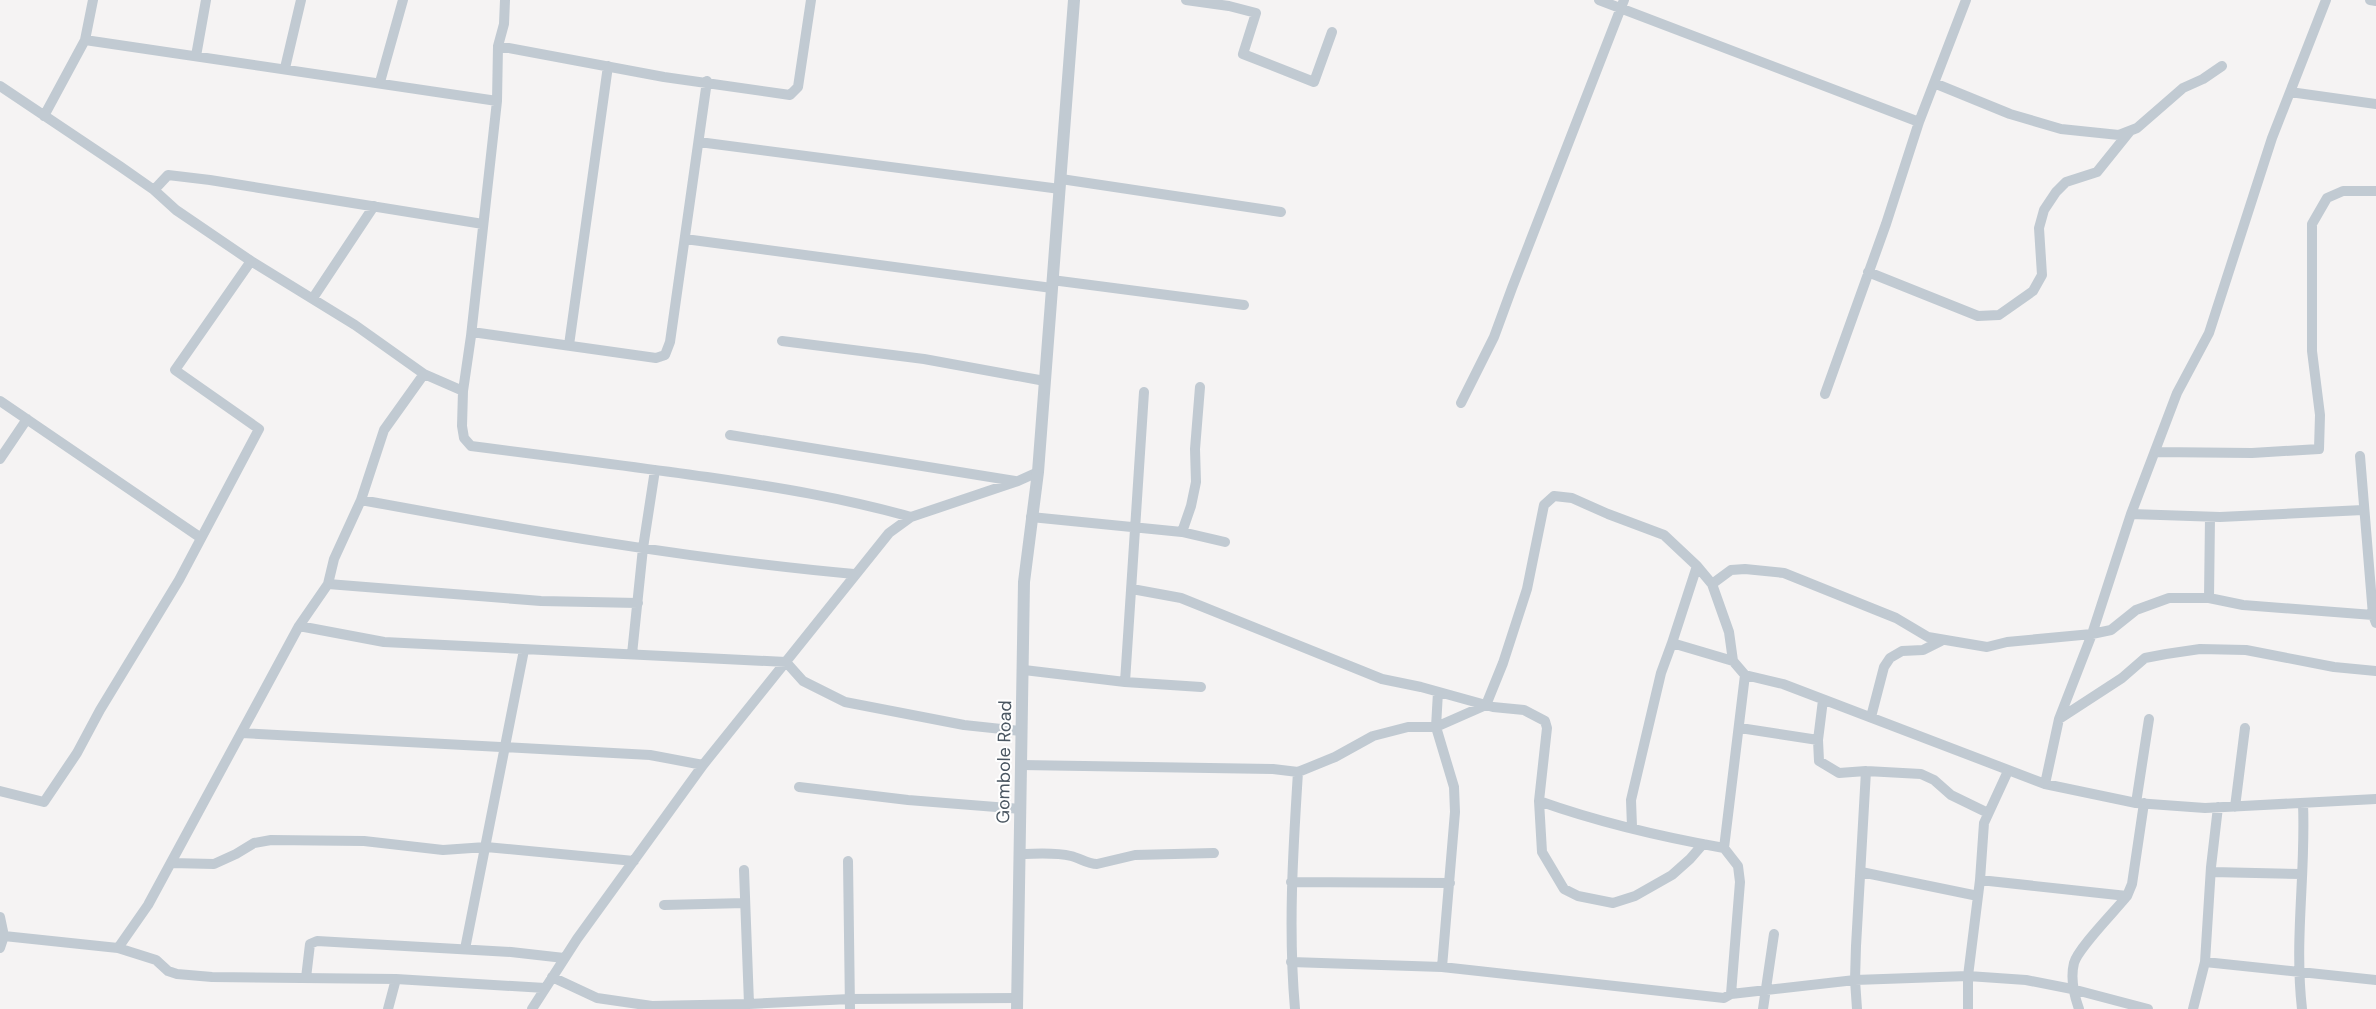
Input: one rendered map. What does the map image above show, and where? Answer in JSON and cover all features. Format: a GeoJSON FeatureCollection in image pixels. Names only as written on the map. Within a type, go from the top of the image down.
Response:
{"type":"FeatureCollection","features":[{"type":"Feature","properties":{"kind":"street"},"geometry":{"type":"LineString","coordinates":[[44,116],[85,40],[93,0]]}},
{"type":"Feature","properties":{"kind":"street"},"geometry":{"type":"LineString","coordinates":[[196,56],[206,0]]}},
{"type":"Feature","properties":{"kind":"street"},"geometry":{"type":"LineString","coordinates":[[285,68],[301,0]]}},
{"type":"Feature","properties":{"kind":"street"},"geometry":{"type":"LineString","coordinates":[[380,82],[403,0]]}},
{"type":"Feature","properties":{"kind":"street"},"geometry":{"type":"LineString","coordinates":[[505,0],[504,24],[498,46],[497,101],[472,332],[463,391],[462,426],[464,438],[471,446],[792,490],[868,504],[911,517]]}},
{"type":"Feature","properties":{"kind":"street"},"geometry":{"type":"LineString","coordinates":[[498,46],[664,77],[707,81],[790,95],[798,87],[812,0]]}},
{"type":"Feature","properties":{"kind":"street","name":"Gombole Road"},"geometry":{"type":"LineString","coordinates":[[1017,1003],[1024,582],[1038,472],[1074,0]]}},
{"type":"Feature","properties":{"kind":"street"},"geometry":{"type":"LineString","coordinates":[[1186,0],[1229,6],[1256,13],[1243,54],[1314,82],[1332,32]]}},
{"type":"Feature","properties":{"kind":"street"},"geometry":{"type":"LineString","coordinates":[[1599,0],[1622,4],[1919,122]]}},
{"type":"Feature","properties":{"kind":"street"},"geometry":{"type":"LineString","coordinates":[[1825,394],[1919,122],[1966,0]]}},
{"type":"Feature","properties":{"kind":"street"},"geometry":{"type":"LineString","coordinates":[[2045,784],[2060,719],[2092,634],[2132,514],[2177,393],[2209,333],[2272,138],[2326,0]]}},
{"type":"Feature","properties":{"kind":"street"},"geometry":{"type":"LineString","coordinates":[[2370,0],[2376,1]]}},
{"type":"Feature","properties":{"kind":"street"},"geometry":{"type":"LineString","coordinates":[[1461,403],[1494,337],[1622,4]]}},
{"type":"Feature","properties":{"kind":"street"},"geometry":{"type":"LineString","coordinates":[[85,40],[380,82],[497,101]]}},
{"type":"Feature","properties":{"kind":"street"},"geometry":{"type":"LineString","coordinates":[[569,345],[608,66]]}},
{"type":"Feature","properties":{"kind":"street"},"geometry":{"type":"LineString","coordinates":[[1934,83],[2010,114],[2061,129],[2119,135],[2137,128],[2183,88],[2203,79],[2222,66]]}},
{"type":"Feature","properties":{"kind":"street"},"geometry":{"type":"LineString","coordinates":[[472,332],[656,358],[665,355],[670,342],[707,81]]}},
{"type":"Feature","properties":{"kind":"street"},"geometry":{"type":"LineString","coordinates":[[0,86],[154,190],[176,210],[251,262],[313,298],[424,374],[463,391]]}},
{"type":"Feature","properties":{"kind":"street"},"geometry":{"type":"LineString","coordinates":[[2290,92],[2376,104]]}},
{"type":"Feature","properties":{"kind":"street"},"geometry":{"type":"LineString","coordinates":[[1868,272],[1978,316],[1999,316],[2033,291],[2042,275],[2039,228],[2044,210],[2056,192],[2066,182],[2097,172],[2130,131]]}},
{"type":"Feature","properties":{"kind":"street"},"geometry":{"type":"LineString","coordinates":[[699,142],[1061,184],[1281,212]]}},
{"type":"Feature","properties":{"kind":"street"},"geometry":{"type":"LineString","coordinates":[[154,190],[168,175],[483,224]]}},
{"type":"Feature","properties":{"kind":"street"},"geometry":{"type":"LineString","coordinates":[[2155,452],[2252,453],[2319,450],[2320,415],[2312,352],[2312,224],[2327,198],[2343,191],[2376,191]]}},
{"type":"Feature","properties":{"kind":"street"},"geometry":{"type":"LineString","coordinates":[[313,298],[374,206]]}},
{"type":"Feature","properties":{"kind":"street"},"geometry":{"type":"LineString","coordinates":[[685,239],[1052,284],[1244,305]]}},
{"type":"Feature","properties":{"kind":"street"},"geometry":{"type":"LineString","coordinates":[[0,791],[44,802],[77,753],[201,538],[259,429],[175,370],[251,262]]}},
{"type":"Feature","properties":{"kind":"street"},"geometry":{"type":"LineString","coordinates":[[782,340],[924,359],[1045,381]]}},
{"type":"Feature","properties":{"kind":"street"},"geometry":{"type":"LineString","coordinates":[[118,948],[148,905],[299,626],[328,584],[334,560],[361,500],[384,430],[424,374]]}},
{"type":"Feature","properties":{"kind":"street"},"geometry":{"type":"LineString","coordinates":[[1182,532],[1191,506],[1196,482],[1195,449],[1200,387]]}},
{"type":"Feature","properties":{"kind":"street"},"geometry":{"type":"LineString","coordinates":[[1124,682],[1132,589],[1144,392]]}},
{"type":"Feature","properties":{"kind":"street"},"geometry":{"type":"LineString","coordinates":[[0,401],[201,538]]}},
{"type":"Feature","properties":{"kind":"street"},"geometry":{"type":"LineString","coordinates":[[0,459],[27,419]]}},
{"type":"Feature","properties":{"kind":"street"},"geometry":{"type":"LineString","coordinates":[[730,435],[1018,481]]}},
{"type":"Feature","properties":{"kind":"street"},"geometry":{"type":"LineString","coordinates":[[1712,584],[1731,570],[1745,569],[1784,573],[1896,618],[1928,637],[1941,641],[1988,647],[2007,642],[2092,634],[2110,630],[2136,610],[2169,598],[2210,598],[2243,605],[2374,619],[2363,510],[2360,456]]}},
{"type":"Feature","properties":{"kind":"street"},"geometry":{"type":"LineString","coordinates":[[632,654],[643,548],[654,470]]}},
{"type":"Feature","properties":{"kind":"street"},"geometry":{"type":"LineString","coordinates":[[532,1009],[564,958],[703,765],[854,574],[889,533],[911,517],[1018,481],[1038,472]]}},
{"type":"Feature","properties":{"kind":"street"},"geometry":{"type":"LineString","coordinates":[[1021,765],[1264,769],[1298,772],[1335,757],[1380,733],[1408,727],[1436,727],[1486,704],[1503,663],[1527,589],[1544,505],[1554,496],[1572,498],[1664,535],[1697,566],[1712,584],[1729,632],[1733,662]]}},
{"type":"Feature","properties":{"kind":"street"},"geometry":{"type":"LineString","coordinates":[[361,500],[549,534],[643,548],[854,574]]}},
{"type":"Feature","properties":{"kind":"street"},"geometry":{"type":"LineString","coordinates":[[2132,514],[2210,517],[2363,510]]}},
{"type":"Feature","properties":{"kind":"street"},"geometry":{"type":"LineString","coordinates":[[1031,517],[1182,532],[1225,542]]}},
{"type":"Feature","properties":{"kind":"street"},"geometry":{"type":"LineString","coordinates":[[2210,517],[2210,598]]}},
{"type":"Feature","properties":{"kind":"street"},"geometry":{"type":"LineString","coordinates":[[1632,827],[1631,800],[1661,673],[1697,566]]}},
{"type":"Feature","properties":{"kind":"street"},"geometry":{"type":"LineString","coordinates":[[328,584],[541,601],[638,603]]}},
{"type":"Feature","properties":{"kind":"street"},"geometry":{"type":"LineString","coordinates":[[1132,589],[1181,598],[1382,679],[1486,704],[1524,710],[1545,721],[1548,728],[1539,800],[1542,852],[1564,889],[1578,896],[1613,903],[1635,896],[1672,875],[1703,844]]}},
{"type":"Feature","properties":{"kind":"street"},"geometry":{"type":"LineString","coordinates":[[299,626],[384,642],[786,662],[803,681],[845,702],[964,725],[1021,731]]}},
{"type":"Feature","properties":{"kind":"street"},"geometry":{"type":"LineString","coordinates":[[1871,717],[1884,668],[1890,658],[1902,652],[1923,650],[1941,641]]}},
{"type":"Feature","properties":{"kind":"street"},"geometry":{"type":"LineString","coordinates":[[1672,643],[1733,662],[1745,675],[1783,684],[2045,784],[2140,803],[2218,807],[2376,799]]}},
{"type":"Feature","properties":{"kind":"street"},"geometry":{"type":"LineString","coordinates":[[2060,719],[2122,678],[2145,658],[2166,654],[2200,649],[2246,650],[2334,667],[2376,671]]}},
{"type":"Feature","properties":{"kind":"street"},"geometry":{"type":"LineString","coordinates":[[465,949],[524,650]]}},
{"type":"Feature","properties":{"kind":"street"},"geometry":{"type":"LineString","coordinates":[[1024,670],[1124,682],[1201,687]]}},
{"type":"Feature","properties":{"kind":"street"},"geometry":{"type":"LineString","coordinates":[[1724,848],[1745,675]]}},
{"type":"Feature","properties":{"kind":"street"},"geometry":{"type":"LineString","coordinates":[[1438,692],[1436,727],[1454,787],[1455,812],[1442,966]]}},
{"type":"Feature","properties":{"kind":"street"},"geometry":{"type":"LineString","coordinates":[[1823,700],[1818,740],[1819,761],[1839,772],[1866,771],[1921,774],[1934,780],[1951,795],[1988,813]]}},
{"type":"Feature","properties":{"kind":"street"},"geometry":{"type":"LineString","coordinates":[[2079,1009],[2072,989],[2074,962],[2094,934],[2127,896],[2132,884],[2149,719]]}},
{"type":"Feature","properties":{"kind":"street"},"geometry":{"type":"LineString","coordinates":[[1740,728],[1818,740]]}},
{"type":"Feature","properties":{"kind":"street"},"geometry":{"type":"LineString","coordinates":[[2234,807],[2245,728]]}},
{"type":"Feature","properties":{"kind":"street"},"geometry":{"type":"LineString","coordinates":[[242,733],[650,755],[703,765]]}},
{"type":"Feature","properties":{"kind":"street"},"geometry":{"type":"LineString","coordinates":[[1857,1009],[1855,980],[1866,771]]}},
{"type":"Feature","properties":{"kind":"street"},"geometry":{"type":"LineString","coordinates":[[1968,1009],[1968,976],[1980,880],[1984,823],[2008,771]]}},
{"type":"Feature","properties":{"kind":"street"},"geometry":{"type":"LineString","coordinates":[[1295,1009],[1291,962],[1291,882],[1298,772]]}},
{"type":"Feature","properties":{"kind":"street"},"geometry":{"type":"LineString","coordinates":[[798,787],[908,800],[1021,809]]}},
{"type":"Feature","properties":{"kind":"street"},"geometry":{"type":"LineString","coordinates":[[1539,800],[1573,813],[1632,827],[1663,838],[1724,848],[1738,866],[1740,882],[1731,994]]}},
{"type":"Feature","properties":{"kind":"street"},"geometry":{"type":"LineString","coordinates":[[2302,1009],[2298,922],[2305,841],[2303,804]]}},
{"type":"Feature","properties":{"kind":"street"},"geometry":{"type":"LineString","coordinates":[[2193,1009],[2205,962],[2211,867],[2218,807]]}},
{"type":"Feature","properties":{"kind":"street"},"geometry":{"type":"LineString","coordinates":[[171,863],[214,864],[236,854],[254,842],[271,840],[364,841],[443,850],[486,847],[634,861]]}},
{"type":"Feature","properties":{"kind":"street"},"geometry":{"type":"LineString","coordinates":[[1020,854],[1053,853],[1074,856],[1090,864],[1135,855],[1214,854]]}},
{"type":"Feature","properties":{"kind":"street"},"geometry":{"type":"LineString","coordinates":[[848,861],[850,1004]]}},
{"type":"Feature","properties":{"kind":"street"},"geometry":{"type":"LineString","coordinates":[[744,870],[749,1004]]}},
{"type":"Feature","properties":{"kind":"street"},"geometry":{"type":"LineString","coordinates":[[1861,872],[1978,896]]}},
{"type":"Feature","properties":{"kind":"street"},"geometry":{"type":"LineString","coordinates":[[2212,872],[2301,874]]}},
{"type":"Feature","properties":{"kind":"street"},"geometry":{"type":"LineString","coordinates":[[1980,880],[2127,896]]}},
{"type":"Feature","properties":{"kind":"street"},"geometry":{"type":"LineString","coordinates":[[1291,882],[1450,883]]}},
{"type":"Feature","properties":{"kind":"street"},"geometry":{"type":"LineString","coordinates":[[664,905],[745,903]]}},
{"type":"Feature","properties":{"kind":"street"},"geometry":{"type":"LineString","coordinates":[[0,917],[2,936],[0,948]]}},
{"type":"Feature","properties":{"kind":"street"},"geometry":{"type":"LineString","coordinates":[[1763,1009],[1774,934]]}},
{"type":"Feature","properties":{"kind":"street"},"geometry":{"type":"LineString","coordinates":[[2,936],[118,948],[156,960],[168,971],[178,974],[212,977],[396,980],[545,988]]}},
{"type":"Feature","properties":{"kind":"street"},"geometry":{"type":"LineString","coordinates":[[306,978],[312,941],[465,949],[564,958]]}},
{"type":"Feature","properties":{"kind":"street"},"geometry":{"type":"LineString","coordinates":[[1291,962],[1442,966],[1724,998],[1731,994],[1765,992],[1855,980],[1968,976],[2026,980],[2072,989],[2148,1009]]}},
{"type":"Feature","properties":{"kind":"street"},"geometry":{"type":"LineString","coordinates":[[2205,962],[2376,980]]}},
{"type":"Feature","properties":{"kind":"street"},"geometry":{"type":"LineString","coordinates":[[552,977],[597,998],[651,1007],[749,1004],[1017,1003]]}},
{"type":"Feature","properties":{"kind":"street"},"geometry":{"type":"LineString","coordinates":[[388,1009],[396,980]]}}]}
